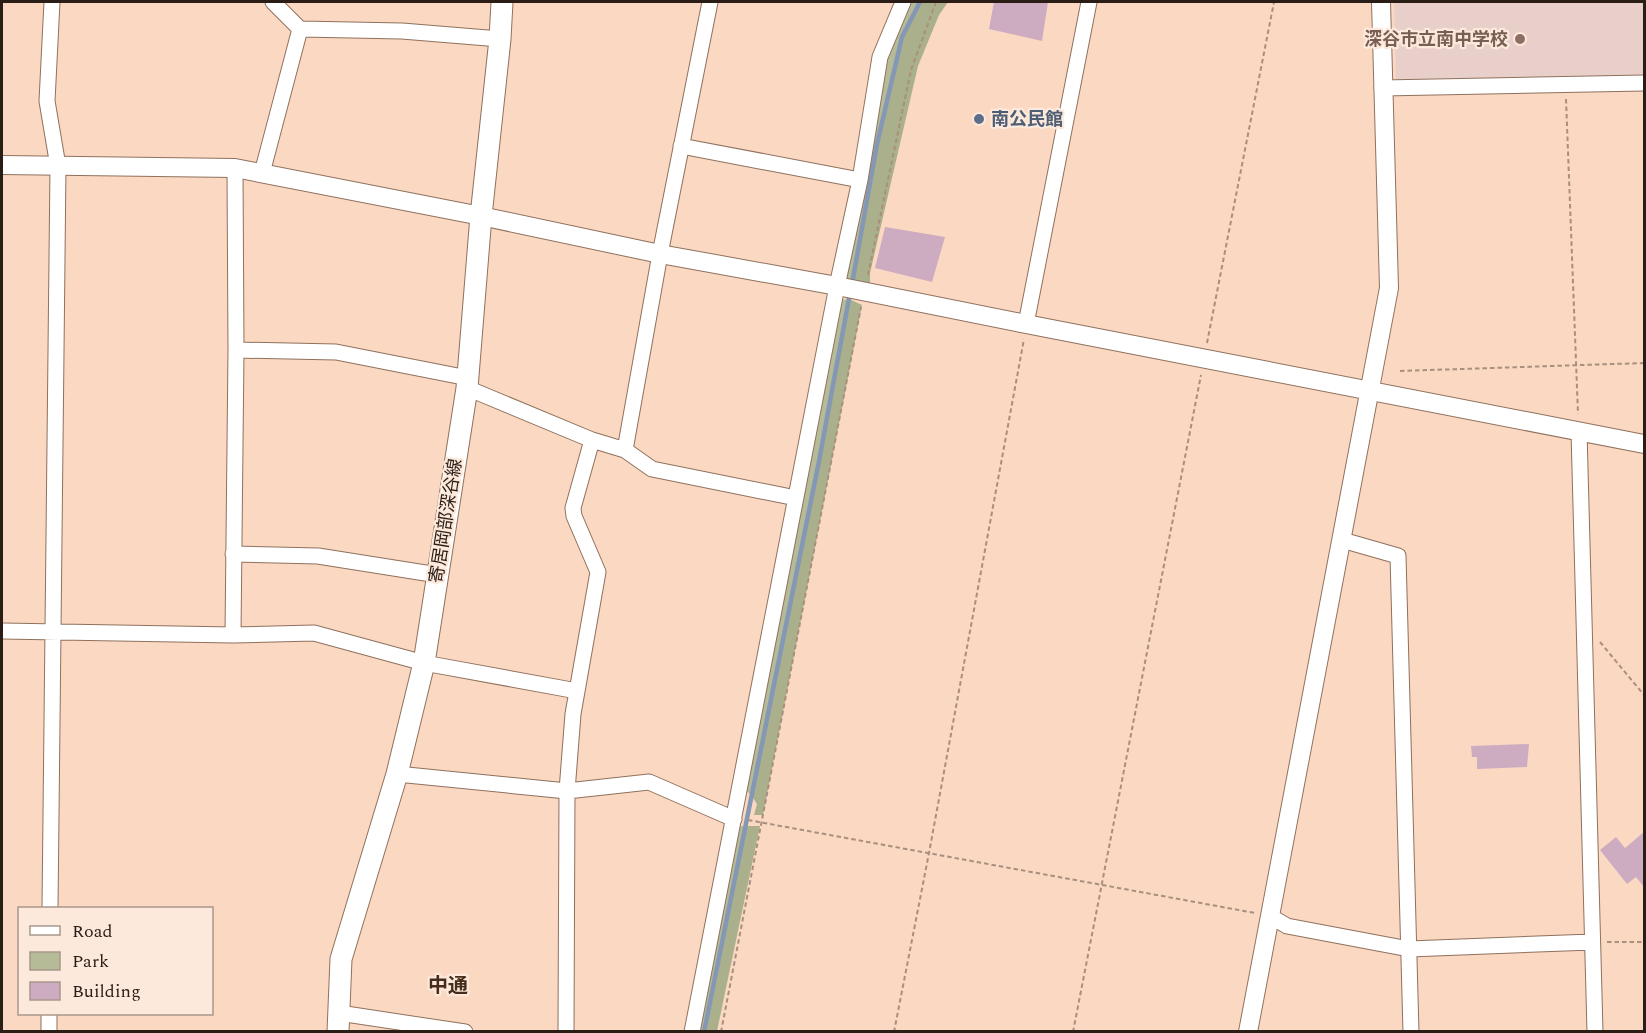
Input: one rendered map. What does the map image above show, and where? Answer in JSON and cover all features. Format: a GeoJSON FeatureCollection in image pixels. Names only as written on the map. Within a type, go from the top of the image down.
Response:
{"type":"FeatureCollection","features":[{"type":"Feature","properties":{"kind":"main road","name":"寄居岡部深谷線"},"geometry":{"type":"LineString","coordinates":[[338,1022],[341,959],[397,774],[424,663],[468,383],[481,216],[502,2]]}},
{"type":"Feature","properties":{"kind":"street"},"geometry":{"type":"LineString","coordinates":[[50,907],[58,166],[47,101],[52,2]]}},
{"type":"Feature","properties":{"kind":"street"},"geometry":{"type":"LineString","coordinates":[[273,2],[300,29],[402,31],[500,39]]}},
{"type":"Feature","properties":{"kind":"street"},"geometry":{"type":"LineString","coordinates":[[625,450],[660,254],[710,2]]}},
{"type":"Feature","properties":{"kind":"street"},"geometry":{"type":"LineString","coordinates":[[692,1032],[738,819],[796,498],[860,180],[880,57],[903,2]]}},
{"type":"Feature","properties":{"kind":"street"},"geometry":{"type":"LineString","coordinates":[[1026,324],[1089,2]]}},
{"type":"Feature","properties":{"kind":"street"},"geometry":{"type":"LineString","coordinates":[[1248,1032],[1389,288],[1381,2]]}},
{"type":"Feature","properties":{"kind":"street"},"geometry":{"type":"LineString","coordinates":[[262,173],[300,29]]}},
{"type":"Feature","properties":{"kind":"street"},"geometry":{"type":"LineString","coordinates":[[1382,88],[1644,83]]}},
{"type":"Feature","properties":{"kind":"street"},"geometry":{"type":"LineString","coordinates":[[681,146],[860,180]]}},
{"type":"Feature","properties":{"kind":"street"},"geometry":{"type":"LineString","coordinates":[[2,165],[235,168],[660,254],[864,291],[1644,444]]}},
{"type":"Feature","properties":{"kind":"street"},"geometry":{"type":"LineString","coordinates":[[233,635],[235,168]]}},
{"type":"Feature","properties":{"kind":"street"},"geometry":{"type":"LineString","coordinates":[[236,350],[336,352],[468,383],[592,440],[625,450],[652,469],[796,498]]}},
{"type":"Feature","properties":{"kind":"street"},"geometry":{"type":"LineString","coordinates":[[1579,431],[1595,1032]]}},
{"type":"Feature","properties":{"kind":"street"},"geometry":{"type":"LineString","coordinates":[[566,1032],[567,791],[573,714],[598,572],[574,516],[573,508],[592,440]]}},
{"type":"Feature","properties":{"kind":"street"},"geometry":{"type":"LineString","coordinates":[[1342,540],[1398,556],[1411,1032]]}},
{"type":"Feature","properties":{"kind":"street"},"geometry":{"type":"LineString","coordinates":[[233,554],[318,556],[438,574]]}},
{"type":"Feature","properties":{"kind":"street"},"geometry":{"type":"LineString","coordinates":[[2,631],[233,635],[314,633],[424,663],[577,691]]}},
{"type":"Feature","properties":{"kind":"street"},"geometry":{"type":"LineString","coordinates":[[397,774],[567,791],[649,782],[738,819]]}},
{"type":"Feature","properties":{"kind":"street"},"geometry":{"type":"LineString","coordinates":[[1270,916],[1287,926],[1409,949],[1592,942]]}},
{"type":"Feature","properties":{"kind":"street"},"geometry":{"type":"LineString","coordinates":[[49,1015],[49,1032]]}},
{"type":"Feature","properties":{"kind":"street"},"geometry":{"type":"LineString","coordinates":[[338,1022],[465,1032]]}},
{"type":"Feature","properties":{"kind":"path"},"geometry":{"type":"LineString","coordinates":[[721,1032],[864,291],[911,70],[936,2]]}},
{"type":"Feature","properties":{"kind":"path"},"geometry":{"type":"LineString","coordinates":[[1073,1032],[1274,2]]}},
{"type":"Feature","properties":{"kind":"path"},"geometry":{"type":"LineString","coordinates":[[1566,84],[1579,431]]}},
{"type":"Feature","properties":{"kind":"path"},"geometry":{"type":"LineString","coordinates":[[894,1032],[1026,324]]}},
{"type":"Feature","properties":{"kind":"path"},"geometry":{"type":"LineString","coordinates":[[1400,371],[1644,363]]}},
{"type":"Feature","properties":{"kind":"path"},"geometry":{"type":"LineString","coordinates":[[1584,624],[1644,695]]}},
{"type":"Feature","properties":{"kind":"path"},"geometry":{"type":"LineString","coordinates":[[738,819],[1270,916]]}},
{"type":"Feature","properties":{"kind":"path"},"geometry":{"type":"LineString","coordinates":[[1592,942],[1644,942]]}},
{"type":"Feature","properties":{"kind":"shaded area","name":"深谷市立南中学校"},"geometry":{"type":"Polygon","coordinates":[[[1394,2],[1644,2],[1644,77],[1396,83],[1394,2]]]}},
{"type":"Feature","properties":{"kind":"green space"},"geometry":{"type":"Polygon","coordinates":[[[909,2],[920,2],[902,37],[877,144],[852,281],[843,279],[885,58],[909,2]]]}},
{"type":"Feature","properties":{"kind":"green space"},"geometry":{"type":"Polygon","coordinates":[[[920,2],[948,2],[939,15],[918,66],[870,273],[870,285],[852,281],[877,144],[902,37],[920,2]]]}},
{"type":"Feature","properties":{"kind":"green space"},"geometry":{"type":"Polygon","coordinates":[[[849,299],[751,795],[744,789],[841,300],[849,299]]]}},
{"type":"Feature","properties":{"kind":"green space"},"geometry":{"type":"Polygon","coordinates":[[[849,299],[862,305],[763,815],[754,815],[757,804],[751,795],[819,461],[849,299]]]}},
{"type":"Feature","properties":{"kind":"green space"},"geometry":{"type":"Polygon","coordinates":[[[739,826],[746,826],[703,1031],[697,1032],[739,826]]]}},
{"type":"Feature","properties":{"kind":"green space"},"geometry":{"type":"Polygon","coordinates":[[[746,826],[760,826],[717,1031],[703,1031],[746,826]]]}},
{"type":"Feature","properties":{"kind":"building"},"geometry":{"type":"Polygon","coordinates":[[[994,2],[1048,2],[1042,41],[989,29],[994,2]]]}},
{"type":"Feature","properties":{"kind":"building"},"geometry":{"type":"Polygon","coordinates":[[[885,227],[945,237],[932,282],[875,268],[885,227]]]}},
{"type":"Feature","properties":{"kind":"building"},"geometry":{"type":"Polygon","coordinates":[[[1529,744],[1527,767],[1477,769],[1477,757],[1472,757],[1471,746],[1529,744]]]}},
{"type":"Feature","properties":{"kind":"building"},"geometry":{"type":"Polygon","coordinates":[[[1644,832],[1644,887],[1636,877],[1627,884],[1600,850],[1616,837],[1625,848],[1644,832]]]}},
{"type":"Feature","properties":{"kind":"waterway"},"geometry":{"type":"LineString","coordinates":[[852,284],[877,144],[902,37],[920,2]]}},
{"type":"Feature","properties":{"kind":"waterway"},"geometry":{"type":"LineString","coordinates":[[704,1032],[819,461],[850,293]]}},
{"type":"Feature","properties":{"kind":"place","name":"深谷市立南中学校"},"geometry":{"type":"Point","coordinates":[1520,39]}},
{"type":"Feature","properties":{"kind":"place","name":"南公民館"},"geometry":{"type":"Point","coordinates":[979,119]}},
{"type":"Feature","properties":{"kind":"district","name":"中通"},"geometry":{"type":"Point","coordinates":[448,986]}}]}
